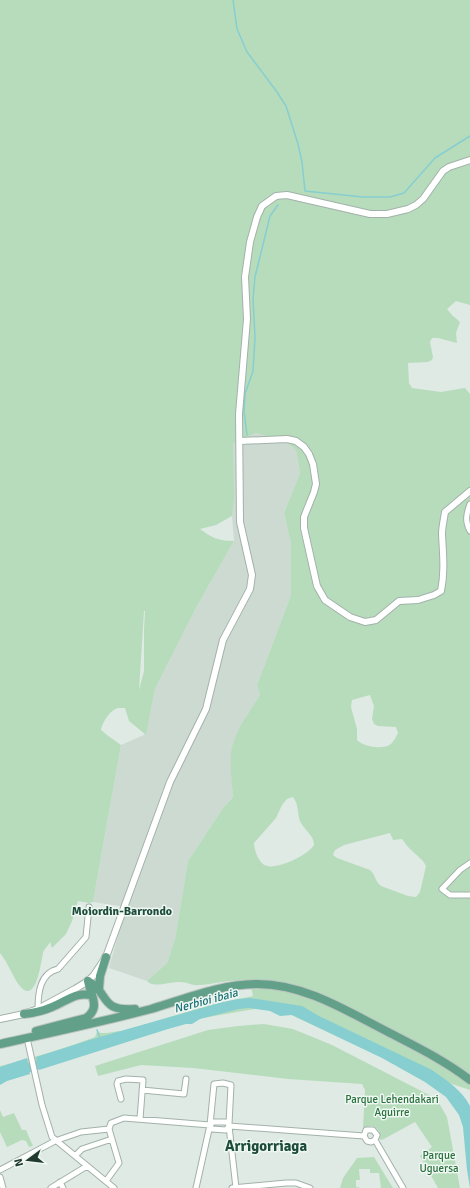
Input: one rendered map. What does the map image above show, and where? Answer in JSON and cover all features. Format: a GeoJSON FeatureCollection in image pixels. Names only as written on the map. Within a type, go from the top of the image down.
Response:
{"type":"FeatureCollection","features":[{"type":"Feature","properties":{"kind":"main road"},"geometry":{"type":"LineString","coordinates":[[98,989],[100,976],[106,957]]}},
{"type":"Feature","properties":{"kind":"main road"},"geometry":{"type":"LineString","coordinates":[[88,981],[98,989],[106,1002],[121,1010],[137,1009],[179,1000]]}},
{"type":"Feature","properties":{"kind":"main road"},"geometry":{"type":"LineString","coordinates":[[0,1040],[86,1018],[94,1009],[94,1001],[88,981]]}},
{"type":"Feature","properties":{"kind":"main road"},"geometry":{"type":"LineString","coordinates":[[0,1044],[123,1016],[226,987],[243,985],[272,985],[290,988],[324,1000],[443,1061],[470,1080]]}},
{"type":"Feature","properties":{"kind":"main road"},"geometry":{"type":"LineString","coordinates":[[24,1014],[39,1012],[83,993],[91,995]]}},
{"type":"Feature","properties":{"kind":"street"},"geometry":{"type":"LineString","coordinates":[[0,1019],[24,1014],[38,1009],[88,981],[106,957],[170,782],[206,709],[223,640],[250,589],[252,575],[240,524],[239,414],[247,319],[245,277],[250,242],[257,217],[262,206],[276,196],[287,195],[370,214],[387,214],[408,209],[416,205],[423,199],[443,171],[449,167],[470,160]]}},
{"type":"Feature","properties":{"kind":"street"},"geometry":{"type":"LineString","coordinates":[[240,441],[287,439],[296,441],[304,447],[309,454],[313,464],[316,484],[304,518],[304,528],[317,586],[326,600],[350,617],[365,622],[376,620],[399,602],[418,600],[441,591],[444,558],[442,533],[445,512],[470,491]]}},
{"type":"Feature","properties":{"kind":"street"},"geometry":{"type":"LineString","coordinates":[[470,504],[466,515],[467,524],[470,531]]}},
{"type":"Feature","properties":{"kind":"street"},"geometry":{"type":"LineString","coordinates":[[470,863],[460,870],[442,889],[450,895],[470,895]]}},
{"type":"Feature","properties":{"kind":"street"},"geometry":{"type":"LineString","coordinates":[[38,1009],[40,989],[43,980],[51,970],[58,969],[86,937],[89,907]]}},
{"type":"Feature","properties":{"kind":"street"},"geometry":{"type":"LineString","coordinates":[[27,1038],[42,1105],[52,1137],[114,1188]]}},
{"type":"Feature","properties":{"kind":"street"},"geometry":{"type":"LineString","coordinates":[[121,1099],[117,1084],[118,1081],[126,1079],[143,1080],[140,1119]]}},
{"type":"Feature","properties":{"kind":"street"},"geometry":{"type":"LineString","coordinates":[[142,1090],[184,1094],[186,1079]]}},
{"type":"Feature","properties":{"kind":"street"},"geometry":{"type":"LineString","coordinates":[[196,1188],[210,1125],[214,1084],[223,1083],[231,1085],[229,1125],[235,1188],[296,1183],[310,1188]]}},
{"type":"Feature","properties":{"kind":"street"},"geometry":{"type":"LineString","coordinates":[[106,1181],[119,1163],[109,1129],[111,1123],[124,1118],[210,1125],[213,1122],[226,1122],[229,1125],[364,1136]]}},
{"type":"Feature","properties":{"kind":"street"},"geometry":{"type":"LineString","coordinates":[[0,1170],[55,1140],[80,1132],[109,1129]]}},
{"type":"Feature","properties":{"kind":"street"},"geometry":{"type":"LineString","coordinates":[[364,1136],[368,1130],[373,1130],[377,1135],[375,1140],[403,1188]]}},
{"type":"Feature","properties":{"kind":"street"},"geometry":{"type":"LineString","coordinates":[[364,1136],[367,1141],[371,1142],[375,1140]]}},
{"type":"Feature","properties":{"kind":"street"},"geometry":{"type":"LineString","coordinates":[[74,1156],[82,1149],[112,1139]]}},
{"type":"Feature","properties":{"kind":"street"},"geometry":{"type":"LineString","coordinates":[[51,1188],[87,1166]]}},
{"type":"Feature","properties":{"kind":"street"},"geometry":{"type":"LineString","coordinates":[[0,1177],[3,1188]]}},
{"type":"Feature","properties":{"kind":"street"},"geometry":{"type":"LineString","coordinates":[[60,1182],[63,1188]]}},
{"type":"Feature","properties":{"kind":"shaded area"},"geometry":{"type":"Polygon","coordinates":[[[256,433],[286,442],[296,450],[300,473],[284,513],[291,544],[291,595],[257,685],[260,695],[246,716],[231,768],[233,797],[223,808],[188,861],[175,939],[167,963],[147,981],[109,968],[126,907],[93,902],[121,745],[146,734],[155,689],[197,606],[234,541],[232,516],[233,444],[256,433]]]}},
{"type":"Feature","properties":{"kind":"green space"},"geometry":{"type":"Polygon","coordinates":[[[0,0],[470,0],[470,305],[456,301],[447,309],[460,322],[456,333],[457,343],[432,338],[430,342],[433,357],[432,360],[428,362],[408,363],[409,383],[412,388],[441,392],[465,388],[470,394],[470,1090],[410,1070],[272,1006],[174,1023],[0,1077],[0,1066],[48,1053],[95,1037],[97,1032],[107,1033],[123,1031],[210,1005],[253,996],[251,986],[238,981],[226,981],[206,985],[176,982],[158,985],[147,981],[167,963],[175,939],[188,861],[223,808],[233,797],[231,763],[233,744],[241,725],[260,695],[257,685],[291,595],[291,544],[284,513],[300,473],[296,450],[286,442],[256,433],[233,444],[234,498],[232,516],[216,525],[200,529],[208,535],[216,538],[234,541],[197,606],[155,689],[146,735],[129,721],[125,708],[118,708],[112,711],[102,727],[101,730],[121,745],[93,902],[89,903],[78,901],[66,934],[52,948],[50,942],[44,950],[37,981],[30,991],[25,990],[19,985],[0,953],[0,0]],[[144,611],[139,690],[144,671],[145,611],[144,611]],[[370,695],[352,700],[351,707],[357,729],[357,740],[374,747],[383,747],[391,744],[398,733],[396,727],[378,726],[374,724],[372,719],[374,706],[370,695]],[[293,797],[287,799],[282,805],[276,818],[254,843],[259,860],[267,866],[279,865],[300,857],[314,845],[311,835],[300,821],[295,800],[293,797]],[[390,833],[344,845],[335,850],[333,855],[337,858],[370,870],[381,886],[408,896],[416,897],[420,892],[426,866],[402,839],[393,840],[390,833]]]}},
{"type":"Feature","properties":{"kind":"green space","name":"Parque Lehendakari Aguirre"},"geometry":{"type":"Polygon","coordinates":[[[264,1024],[293,1029],[332,1045],[433,1097],[439,1103],[447,1117],[460,1188],[438,1188],[420,1156],[432,1147],[415,1122],[382,1140],[379,1139],[380,1133],[376,1127],[363,1127],[365,1090],[362,1084],[288,1079],[193,1068],[141,1065],[98,1076],[95,1066],[208,1030],[264,1024]]]}},
{"type":"Feature","properties":{"kind":"green space"},"geometry":{"type":"Polygon","coordinates":[[[0,1110],[3,1117],[14,1113],[22,1130],[26,1130],[33,1146],[29,1147],[26,1141],[22,1140],[7,1147],[0,1132],[0,1110]]]}},
{"type":"Feature","properties":{"kind":"green space"},"geometry":{"type":"Polygon","coordinates":[[[374,1157],[393,1188],[381,1188],[379,1173],[370,1173],[370,1169],[359,1169],[360,1180],[356,1180],[356,1187],[361,1188],[340,1188],[343,1178],[357,1158],[374,1157]]]}},
{"type":"Feature","properties":{"kind":"water"},"geometry":{"type":"Polygon","coordinates":[[[250,998],[302,1006],[319,1016],[432,1070],[453,1086],[463,1095],[470,1106],[470,1188],[463,1127],[459,1115],[446,1097],[425,1082],[382,1058],[292,1015],[280,1016],[270,1011],[249,1008],[239,1009],[200,1019],[192,1024],[186,1024],[168,1029],[39,1070],[36,1057],[96,1038],[223,1002],[250,998]]]}},
{"type":"Feature","properties":{"kind":"water"},"geometry":{"type":"Polygon","coordinates":[[[27,1058],[30,1074],[7,1081],[0,1085],[0,1067],[27,1058]]]}},
{"type":"Feature","properties":{"kind":"waterway"},"geometry":{"type":"LineString","coordinates":[[233,0],[237,29],[247,52],[286,106],[298,144],[302,162],[305,191],[363,197],[390,197],[404,193],[435,158],[470,136]]}},
{"type":"Feature","properties":{"kind":"waterway"},"geometry":{"type":"LineString","coordinates":[[247,435],[244,411],[245,394],[253,371],[255,337],[253,299],[255,277],[270,216],[278,205]]}},
{"type":"Feature","properties":{"kind":"waterway"},"geometry":{"type":"LineString","coordinates":[[97,1030],[100,1038]]}},
{"type":"Feature","properties":{"kind":"waterway","name":"Nerbioi ibaia"},"geometry":{"type":"LineString","coordinates":[[0,1077],[50,1061]]}},
{"type":"Feature","properties":{"kind":"district","name":"Moiordin-Barrondo"},"geometry":{"type":"Point","coordinates":[122,911]}},
{"type":"Feature","properties":{"kind":"district","name":"Arrigorriaga"},"geometry":{"type":"Point","coordinates":[266,1146]}},
{"type":"Feature","properties":{"kind":"park label","name":"Parque Uguersa"},"geometry":{"type":"Point","coordinates":[439,1161]}}]}
